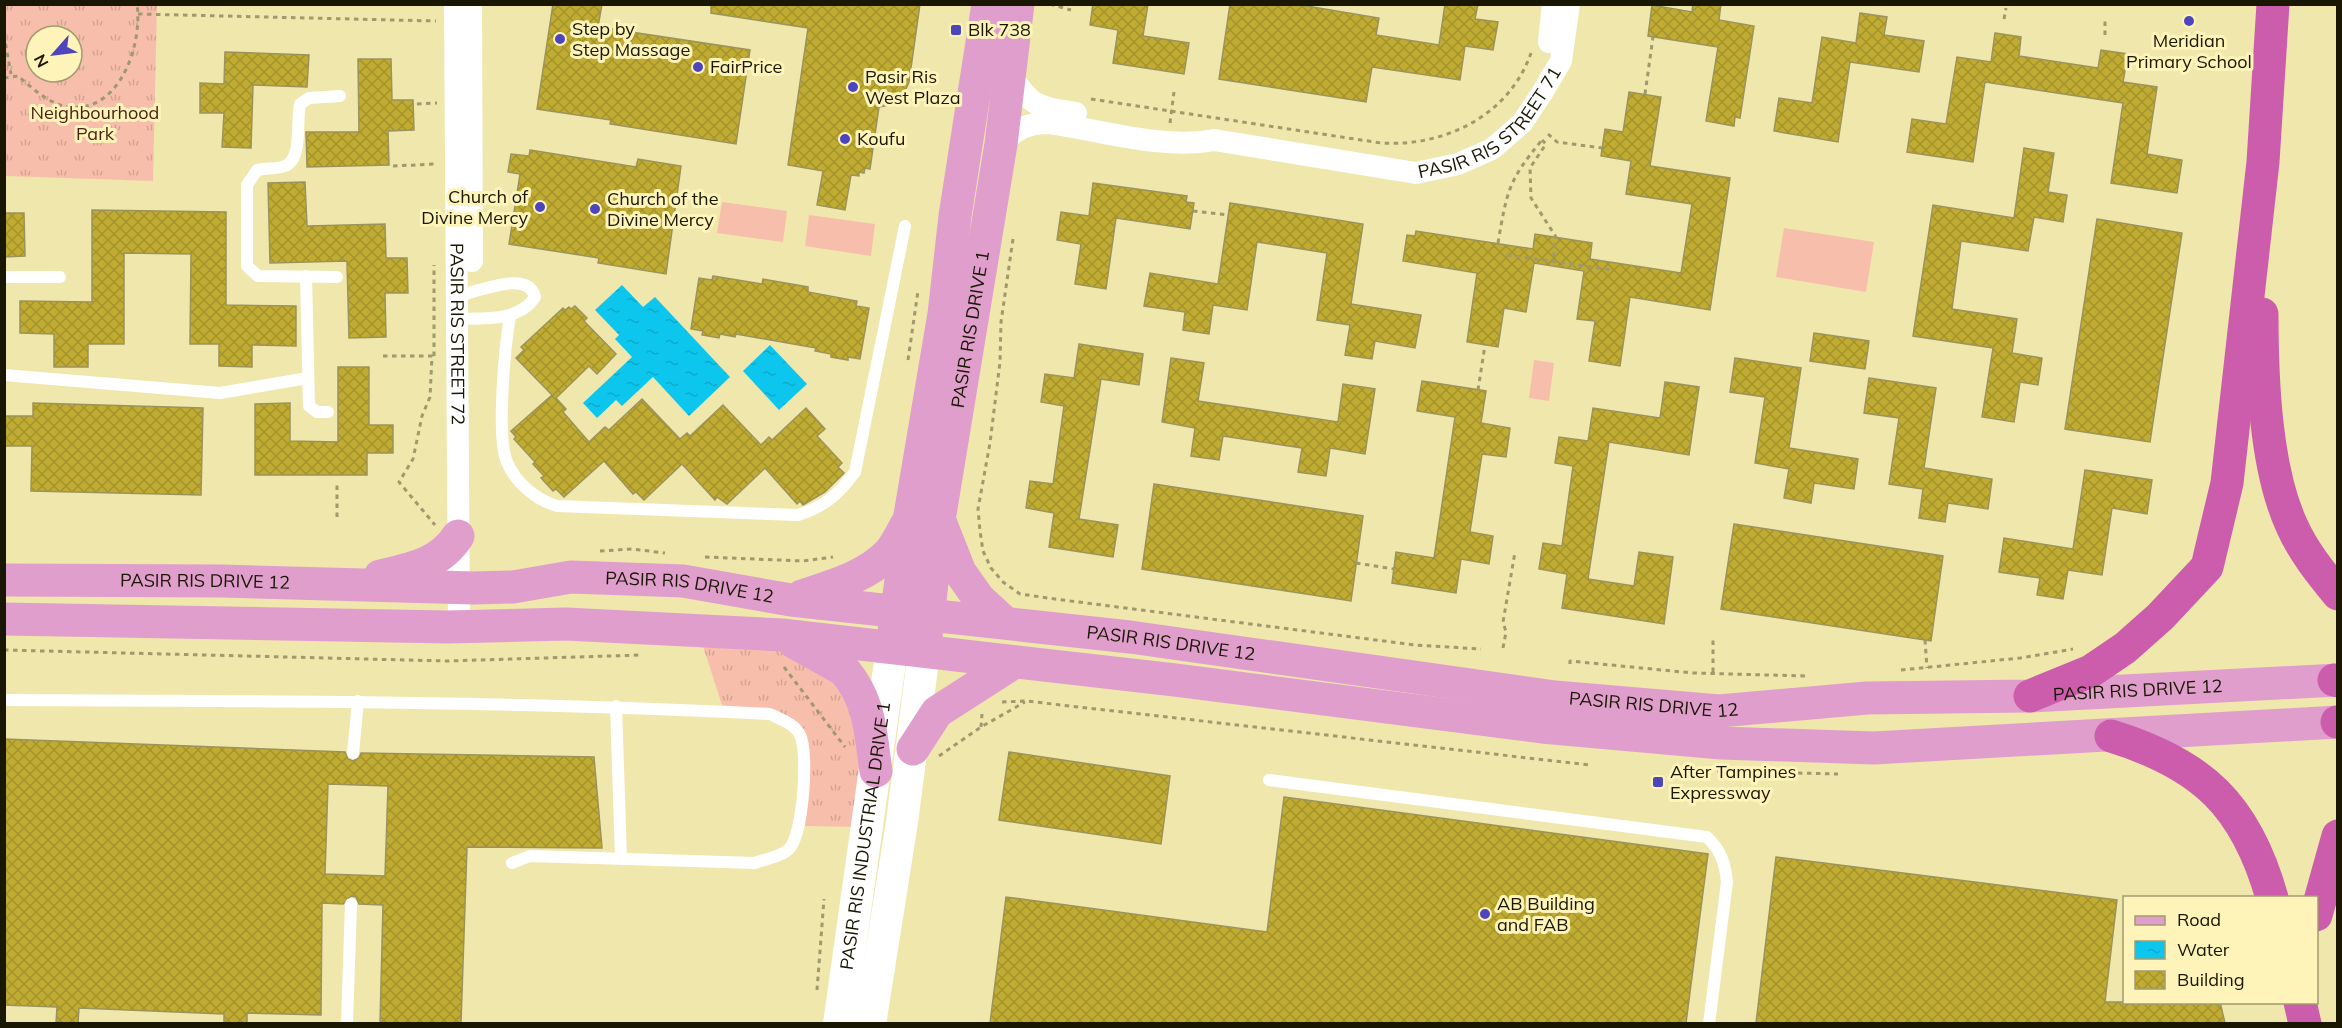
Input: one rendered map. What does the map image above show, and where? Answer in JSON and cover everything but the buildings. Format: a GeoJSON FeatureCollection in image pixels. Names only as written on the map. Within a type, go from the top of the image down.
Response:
{"type":"FeatureCollection","features":[{"type":"Feature","properties":{"kind":"highway"},"geometry":{"type":"LineString","coordinates":[[2030,696],[2091,671],[2125,648],[2160,617],[2207,567],[2227,483],[2263,162],[2273,4]]}},
{"type":"Feature","properties":{"kind":"highway"},"geometry":{"type":"LineString","coordinates":[[2263,162],[2265,401],[2276,474],[2291,525],[2313,563],[2337,594]]}},
{"type":"Feature","properties":{"kind":"highway"},"geometry":{"type":"LineString","coordinates":[[2111,736],[2153,749],[2208,783],[2247,829],[2272,896]]}},
{"type":"Feature","properties":{"kind":"highway"},"geometry":{"type":"LineString","coordinates":[[2318,907],[2337,836]]}},
{"type":"Feature","properties":{"kind":"highway"},"geometry":{"type":"LineString","coordinates":[[2300,1004],[2305,1023]]}},
{"type":"Feature","properties":{"kind":"highway"},"geometry":{"type":"LineString","coordinates":[[2310,1004],[2310,1023]]}},
{"type":"Feature","properties":{"kind":"main road","name":"PASIR RIS DRIVE 1"},"geometry":{"type":"LineString","coordinates":[[924,652],[913,611],[956,216],[988,4]]}},
{"type":"Feature","properties":{"kind":"main road","name":"PASIR RIS DRIVE 1"},"geometry":{"type":"LineString","coordinates":[[924,520],[1000,144],[1018,4]]}},
{"type":"Feature","properties":{"kind":"main road"},"geometry":{"type":"LineString","coordinates":[[791,600],[835,585],[869,569],[924,520],[979,599],[1004,622]]}},
{"type":"Feature","properties":{"kind":"main road"},"geometry":{"type":"LineString","coordinates":[[341,585],[416,568],[441,556],[448,532]]}},
{"type":"Feature","properties":{"kind":"main road","name":"PASIR RIS DRIVE 12"},"geometry":{"type":"LineString","coordinates":[[4,580],[222,580],[466,588],[513,587],[571,577],[683,582],[791,600],[913,611],[1130,637],[1556,696],[1719,711],[1867,698],[2030,696],[2336,680]]}},
{"type":"Feature","properties":{"kind":"main road","name":"PASIR RIS DRIVE 1"},"geometry":{"type":"LineString","coordinates":[[892,648],[913,611]]}},
{"type":"Feature","properties":{"kind":"main road","name":"PASIR RIS DRIVE 12"},"geometry":{"type":"LineString","coordinates":[[4,619],[466,627],[566,624],[780,647],[892,648],[1175,680],[1542,727],[1721,743],[1874,748],[2337,722]]}},
{"type":"Feature","properties":{"kind":"main road"},"geometry":{"type":"LineString","coordinates":[[780,647],[844,670],[850,677],[866,706],[876,771]]}},
{"type":"Feature","properties":{"kind":"main road","name":"PASIR RIS INDUSTRIAL DRIVE 1"},"geometry":{"type":"LineString","coordinates":[[839,1023],[892,648]]}},
{"type":"Feature","properties":{"kind":"main road","name":"PASIR RIS INDUSTRIAL DRIVE 1"},"geometry":{"type":"LineString","coordinates":[[870,1023],[925,754],[924,652]]}},
{"type":"Feature","properties":{"kind":"main road"},"geometry":{"type":"LineString","coordinates":[[925,754],[937,712],[1013,663]]}},
{"type":"Feature","properties":{"kind":"street","name":"PASIR RIS STREET 72"},"geometry":{"type":"LineString","coordinates":[[464,295],[471,4]]}},
{"type":"Feature","properties":{"kind":"street","name":"PASIR RIS STREET 71"},"geometry":{"type":"LineString","coordinates":[[1391,168],[1414,160],[1454,152],[1484,137],[1512,113],[1547,56],[1553,4]]}},
{"type":"Feature","properties":{"kind":"street","name":"PASIR RIS STREET 71"},"geometry":{"type":"LineString","coordinates":[[1009,71],[1029,100],[1040,106],[1170,119],[1215,140],[1416,173],[1458,164],[1492,149],[1522,123],[1561,61],[1569,4]]}},
{"type":"Feature","properties":{"kind":"street","name":"PASIR RIS STREET 72"},"geometry":{"type":"LineString","coordinates":[[449,13],[465,319],[466,627]]}},
{"type":"Feature","properties":{"kind":"street","name":"PASIR RIS STREET 71"},"geometry":{"type":"LineString","coordinates":[[1000,144],[1015,129],[1036,123],[1079,127],[1167,142],[1198,144],[1215,140]]}},
{"type":"Feature","properties":{"kind":"street","name":"PASIR RIS STREET 72"},"geometry":{"type":"LineString","coordinates":[[465,319],[448,532],[466,588]]}},
{"type":"Feature","properties":{"kind":"lane"},"geometry":{"type":"LineString","coordinates":[[337,277],[258,276],[247,266],[247,185],[258,171],[283,167],[291,163],[296,155],[300,104],[309,98],[340,96]]}},
{"type":"Feature","properties":{"kind":"lane"},"geometry":{"type":"LineString","coordinates":[[510,316],[504,350],[503,450],[515,475],[535,497],[557,506],[798,515],[816,510],[830,501],[855,472],[905,226]]}},
{"type":"Feature","properties":{"kind":"lane"},"geometry":{"type":"LineString","coordinates":[[306,276],[308,378],[312,410],[328,412]]}},
{"type":"Feature","properties":{"kind":"lane"},"geometry":{"type":"LineString","coordinates":[[4,277],[60,277]]}},
{"type":"Feature","properties":{"kind":"lane"},"geometry":{"type":"LineString","coordinates":[[464,295],[516,283],[527,284],[533,288],[535,297],[531,304],[510,316],[465,319]]}},
{"type":"Feature","properties":{"kind":"lane"},"geometry":{"type":"LineString","coordinates":[[4,375],[220,393],[308,378]]}},
{"type":"Feature","properties":{"kind":"lane"},"geometry":{"type":"LineString","coordinates":[[4,700],[358,701],[616,706],[770,714],[787,722],[800,734],[804,752],[798,835],[789,849],[754,863],[530,856],[512,863]]}},
{"type":"Feature","properties":{"kind":"lane"},"geometry":{"type":"LineString","coordinates":[[353,753],[358,701]]}},
{"type":"Feature","properties":{"kind":"lane"},"geometry":{"type":"LineString","coordinates":[[616,706],[621,858]]}},
{"type":"Feature","properties":{"kind":"lane"},"geometry":{"type":"LineString","coordinates":[[1269,780],[1707,837],[1718,848],[1725,862],[1727,882],[1709,1023]]}},
{"type":"Feature","properties":{"kind":"lane"},"geometry":{"type":"LineString","coordinates":[[347,1023],[351,904]]}},
{"type":"Feature","properties":{"kind":"path"},"geometry":{"type":"LineString","coordinates":[[4,78],[12,75],[18,76],[55,103],[66,107],[79,106],[105,98],[127,69],[135,46],[137,4]]}},
{"type":"Feature","properties":{"kind":"path"},"geometry":{"type":"LineString","coordinates":[[1050,4],[1071,10]]}},
{"type":"Feature","properties":{"kind":"path"},"geometry":{"type":"LineString","coordinates":[[2004,19],[2006,8]]}},
{"type":"Feature","properties":{"kind":"path"},"geometry":{"type":"LineString","coordinates":[[138,14],[449,13]]}},
{"type":"Feature","properties":{"kind":"path"},"geometry":{"type":"LineString","coordinates":[[2104,35],[2105,20]]}},
{"type":"Feature","properties":{"kind":"path"},"geometry":{"type":"LineString","coordinates":[[4,34],[12,75]]}},
{"type":"Feature","properties":{"kind":"path"},"geometry":{"type":"LineString","coordinates":[[1645,94],[1653,37]]}},
{"type":"Feature","properties":{"kind":"path"},"geometry":{"type":"LineString","coordinates":[[1082,98],[1170,119],[1381,143],[1413,143],[1435,140],[1467,126],[1498,105],[1519,80],[1533,46]]}},
{"type":"Feature","properties":{"kind":"path"},"geometry":{"type":"LineString","coordinates":[[1170,119],[1174,92]]}},
{"type":"Feature","properties":{"kind":"path"},"geometry":{"type":"LineString","coordinates":[[417,104],[437,103]]}},
{"type":"Feature","properties":{"kind":"path"},"geometry":{"type":"LineString","coordinates":[[1548,134],[1557,142],[1602,148]]}},
{"type":"Feature","properties":{"kind":"path"},"geometry":{"type":"LineString","coordinates":[[1498,243],[1505,199],[1513,178],[1542,140],[1546,144],[1530,168],[1531,198],[1556,237],[1553,261]]}},
{"type":"Feature","properties":{"kind":"path"},"geometry":{"type":"LineString","coordinates":[[393,166],[437,164]]}},
{"type":"Feature","properties":{"kind":"path"},"geometry":{"type":"LineString","coordinates":[[1193,211],[1228,215]]}},
{"type":"Feature","properties":{"kind":"path"},"geometry":{"type":"LineString","coordinates":[[1015,228],[1001,322],[1000,362],[978,509],[983,551],[991,568],[1002,582],[1020,594],[1055,599],[1414,645],[1481,649]]}},
{"type":"Feature","properties":{"kind":"path"},"geometry":{"type":"LineString","coordinates":[[1507,255],[1613,270]]}},
{"type":"Feature","properties":{"kind":"path"},"geometry":{"type":"LineString","coordinates":[[1478,390],[1485,345]]}},
{"type":"Feature","properties":{"kind":"path"},"geometry":{"type":"LineString","coordinates":[[383,356],[432,356],[430,397],[422,416],[413,459],[399,482],[448,532]]}},
{"type":"Feature","properties":{"kind":"path"},"geometry":{"type":"LineString","coordinates":[[337,518],[338,481]]}},
{"type":"Feature","properties":{"kind":"path"},"geometry":{"type":"LineString","coordinates":[[1503,648],[1506,632],[1503,622],[1515,552]]}},
{"type":"Feature","properties":{"kind":"path"},"geometry":{"type":"LineString","coordinates":[[1356,563],[1394,569]]}},
{"type":"Feature","properties":{"kind":"path"},"geometry":{"type":"LineString","coordinates":[[1713,638],[1713,673]]}},
{"type":"Feature","properties":{"kind":"path"},"geometry":{"type":"LineString","coordinates":[[1925,640],[1927,668]]}},
{"type":"Feature","properties":{"kind":"path"},"geometry":{"type":"LineString","coordinates":[[780,647],[845,747]]}},
{"type":"Feature","properties":{"kind":"path"},"geometry":{"type":"LineString","coordinates":[[1892,671],[2020,658],[2081,648]]}},
{"type":"Feature","properties":{"kind":"path"},"geometry":{"type":"LineString","coordinates":[[4,650],[447,661],[642,655]]}},
{"type":"Feature","properties":{"kind":"path"},"geometry":{"type":"LineString","coordinates":[[1570,664],[1570,661],[1713,673],[1811,675]]}},
{"type":"Feature","properties":{"kind":"path"},"geometry":{"type":"LineString","coordinates":[[925,754],[981,727],[1026,701]]}},
{"type":"Feature","properties":{"kind":"path"},"geometry":{"type":"LineString","coordinates":[[992,706],[1002,702],[1026,701],[1590,765]]}},
{"type":"Feature","properties":{"kind":"path"},"geometry":{"type":"LineString","coordinates":[[981,727],[982,711]]}},
{"type":"Feature","properties":{"kind":"path"},"geometry":{"type":"LineString","coordinates":[[1672,770],[1843,774]]}},
{"type":"Feature","properties":{"kind":"path"},"geometry":{"type":"LineString","coordinates":[[816,1001],[824,899]]}},
{"type":"Feature","properties":{"kind":"green space","name":"Neighbourhood Park"},"geometry":{"type":"Polygon","coordinates":[[[5,4],[157,5],[153,181],[5,176],[5,4]]]}},
{"type":"Feature","properties":{"kind":"green space"},"geometry":{"type":"Polygon","coordinates":[[[722,202],[787,211],[783,242],[717,233],[722,202]]]}},
{"type":"Feature","properties":{"kind":"green space"},"geometry":{"type":"Polygon","coordinates":[[[809,215],[875,224],[871,256],[805,246],[809,215]]]}},
{"type":"Feature","properties":{"kind":"green space"},"geometry":{"type":"Polygon","coordinates":[[[1784,228],[1874,242],[1866,292],[1776,277],[1784,228]]]}},
{"type":"Feature","properties":{"kind":"green space"},"geometry":{"type":"Polygon","coordinates":[[[1534,360],[1554,363],[1549,401],[1529,398],[1534,360]]]}},
{"type":"Feature","properties":{"kind":"green space"},"geometry":{"type":"Polygon","coordinates":[[[701,640],[787,644],[836,671],[856,706],[860,782],[857,827],[805,826],[807,747],[782,713],[722,705],[701,640]]]}},
{"type":"Feature","properties":{"kind":"water"},"geometry":{"type":"Polygon","coordinates":[[[622,285],[643,307],[655,297],[730,377],[689,416],[653,377],[622,406],[616,400],[597,418],[583,403],[632,357],[615,339],[619,335],[595,310],[622,285]]]}},
{"type":"Feature","properties":{"kind":"water"},"geometry":{"type":"Polygon","coordinates":[[[770,345],[807,384],[779,410],[743,371],[770,345]]]}},
{"type":"Feature","properties":{"kind":"place","name":"Meridian Primary School"},"geometry":{"type":"Point","coordinates":[2189,21]}},
{"type":"Feature","properties":{"kind":"place","name":"Blk 738"},"geometry":{"type":"Point","coordinates":[956,30]}},
{"type":"Feature","properties":{"kind":"place","name":"Step by Step Massage"},"geometry":{"type":"Point","coordinates":[560,39]}},
{"type":"Feature","properties":{"kind":"place","name":"FairPrice"},"geometry":{"type":"Point","coordinates":[698,67]}},
{"type":"Feature","properties":{"kind":"place","name":"Pasir Ris West Plaza"},"geometry":{"type":"Point","coordinates":[853,87]}},
{"type":"Feature","properties":{"kind":"place","name":"Koufu"},"geometry":{"type":"Point","coordinates":[845,139]}},
{"type":"Feature","properties":{"kind":"place","name":"Church of Divine Mercy"},"geometry":{"type":"Point","coordinates":[540,207]}},
{"type":"Feature","properties":{"kind":"place","name":"Church of the Divine Mercy"},"geometry":{"type":"Point","coordinates":[595,209]}},
{"type":"Feature","properties":{"kind":"place","name":"After Tampines Expressway"},"geometry":{"type":"Point","coordinates":[1658,782]}},
{"type":"Feature","properties":{"kind":"place","name":"AB Building and FAB"},"geometry":{"type":"Point","coordinates":[1485,914]}}]}
